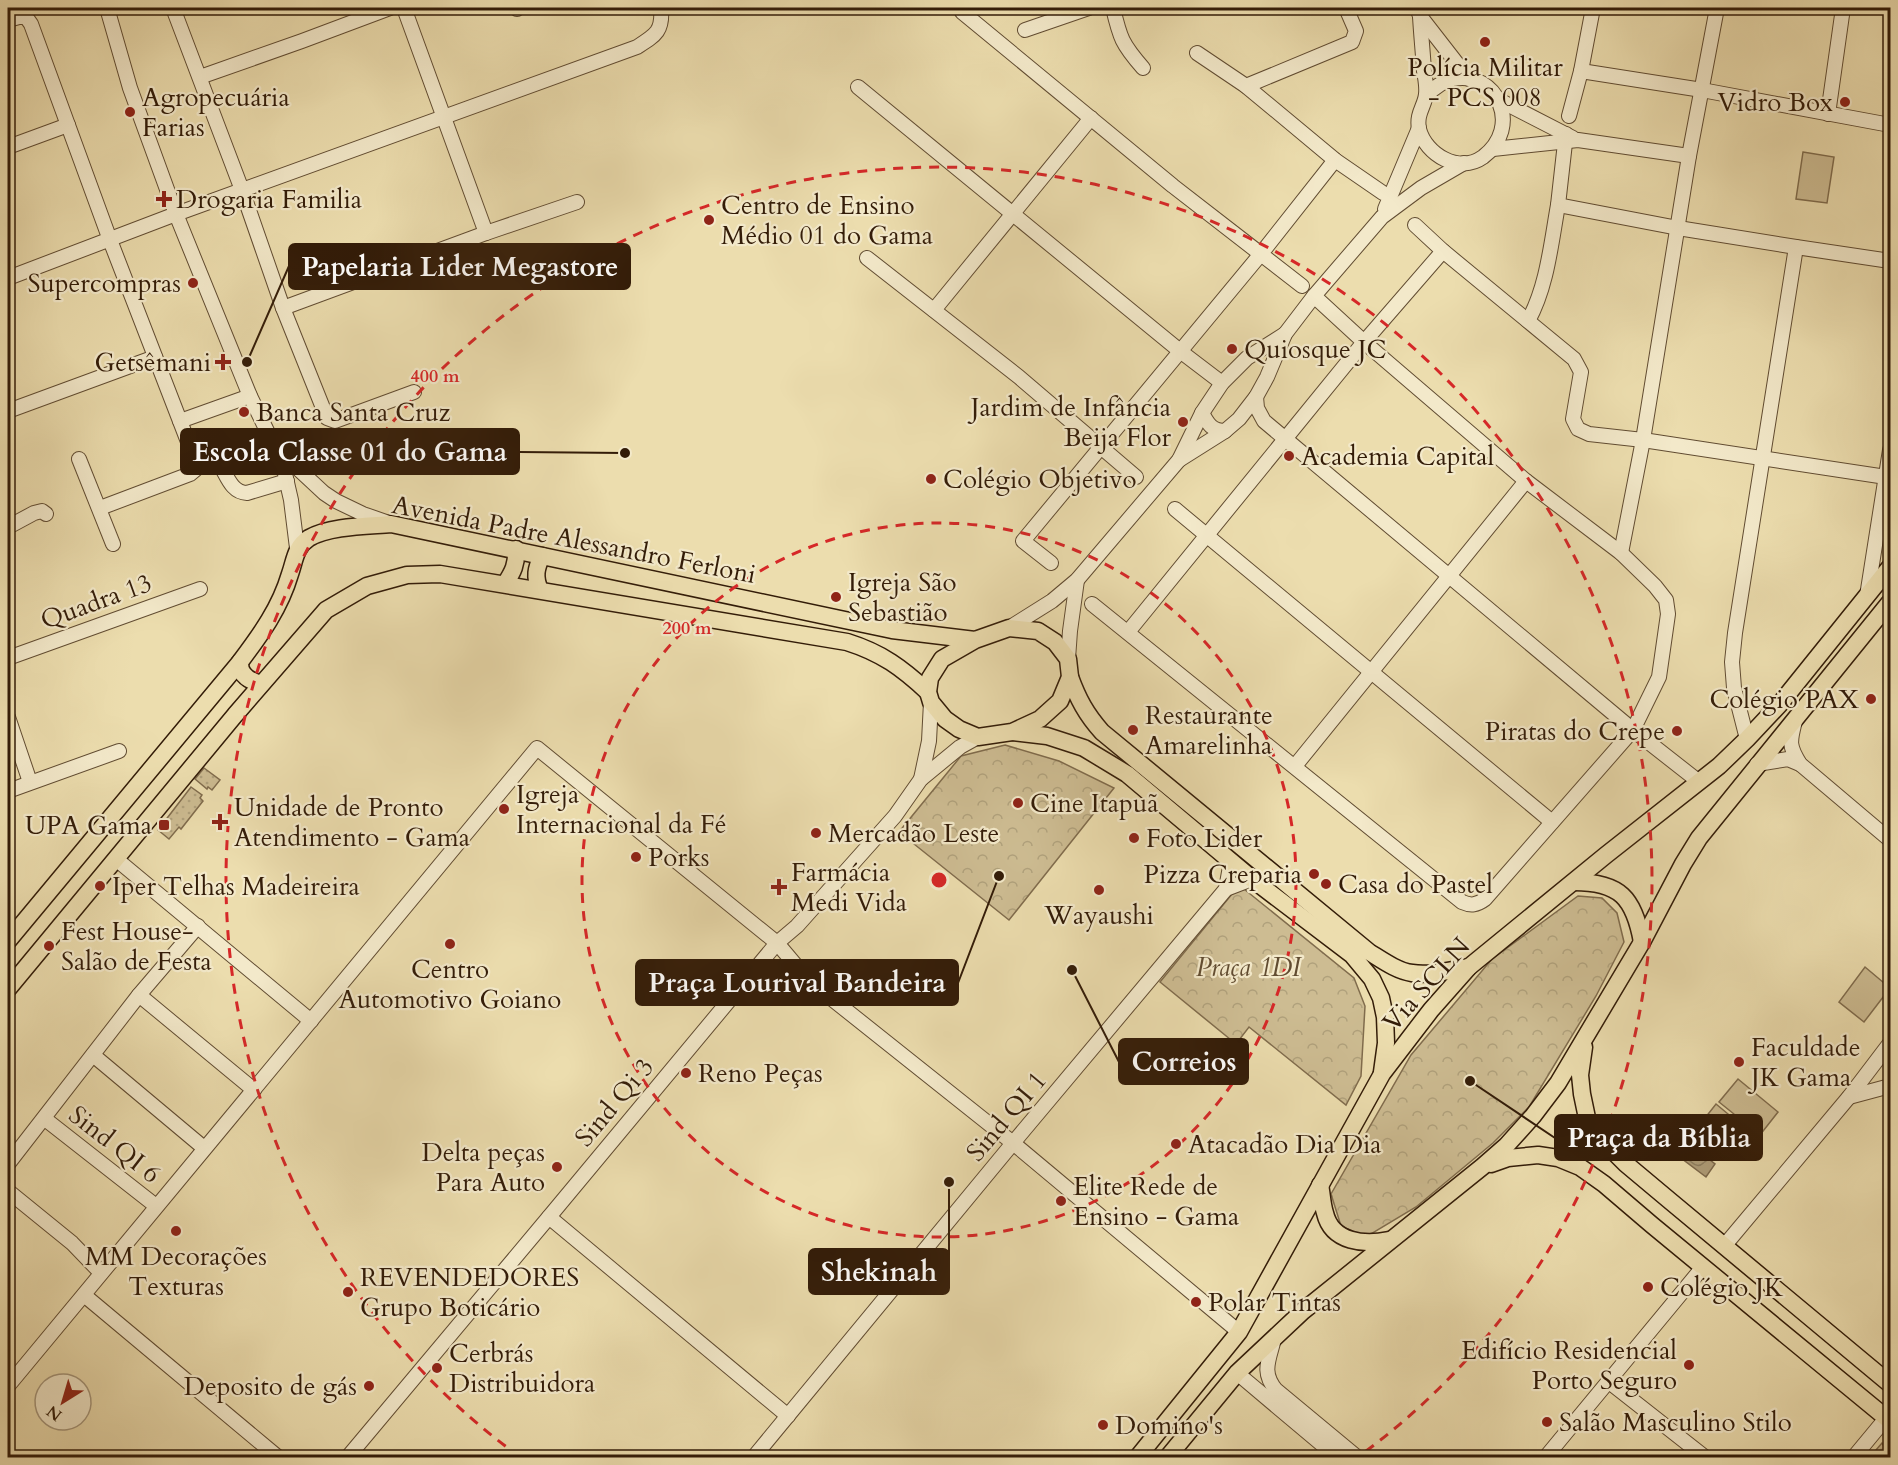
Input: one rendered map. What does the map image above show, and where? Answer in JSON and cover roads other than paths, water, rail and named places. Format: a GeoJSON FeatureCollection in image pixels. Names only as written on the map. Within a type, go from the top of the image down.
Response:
{"type":"FeatureCollection","features":[{"type":"Feature","properties":{"kind":"main road","name":"Avenida Padre Alessandro Ferloni"},"geometry":{"type":"LineString","coordinates":[[297,548],[309,538],[322,533],[391,524],[892,630],[975,640]]}},
{"type":"Feature","properties":{"kind":"main road"},"geometry":{"type":"LineString","coordinates":[[8,941],[240,662],[271,619],[284,592],[297,548]]}},
{"type":"Feature","properties":{"kind":"main road"},"geometry":{"type":"LineString","coordinates":[[505,584],[517,561],[516,549]]}},
{"type":"Feature","properties":{"kind":"main road"},"geometry":{"type":"LineString","coordinates":[[540,590],[535,578],[542,556]]}},
{"type":"Feature","properties":{"kind":"main road","name":"Via SCLN"},"geometry":{"type":"LineString","coordinates":[[1137,1458],[1239,1332],[1382,1074],[1431,1010],[1469,967],[1719,766],[1747,739],[1779,705],[1890,567]]}},
{"type":"Feature","properties":{"kind":"main road","name":"Avenida Padre Alessandro Ferloni"},"geometry":{"type":"LineString","coordinates":[[8,989],[247,700],[326,610],[367,586],[407,575],[440,574],[847,642],[872,650],[888,659],[905,671],[929,697]]}},
{"type":"Feature","properties":{"kind":"main road"},"geometry":{"type":"LineString","coordinates":[[1167,1458],[1237,1373],[1303,1311],[1482,1167],[1506,1146],[1533,1116],[1585,1041],[1699,838],[1890,602]]}},
{"type":"Feature","properties":{"kind":"main road"},"geometry":{"type":"LineString","coordinates":[[1382,1074],[1386,1043],[1385,1017],[1381,998],[1372,979],[1352,956],[1252,879],[1127,774],[1084,748],[1047,736],[1012,732],[978,737],[952,724],[929,697],[930,678],[942,659],[975,640],[1009,628],[1038,631],[1055,642],[1068,659],[1070,677],[1078,700],[1089,718],[1102,732],[1369,952],[1389,964],[1412,973],[1436,973],[1469,967]]}},
{"type":"Feature","properties":{"kind":"main road"},"geometry":{"type":"LineString","coordinates":[[240,662],[243,674],[250,680],[261,684]]}},
{"type":"Feature","properties":{"kind":"main road"},"geometry":{"type":"LineString","coordinates":[[1012,732],[1040,719],[1060,701],[1070,677]]}},
{"type":"Feature","properties":{"kind":"main road"},"geometry":{"type":"LineString","coordinates":[[223,681],[238,687],[247,700]]}},
{"type":"Feature","properties":{"kind":"main road"},"geometry":{"type":"LineString","coordinates":[[1574,882],[1594,882],[1609,886],[1627,900],[1638,919],[1642,942]]}},
{"type":"Feature","properties":{"kind":"main road"},"geometry":{"type":"LineString","coordinates":[[1585,1041],[1580,1075],[1582,1094],[1587,1118],[1599,1137],[1626,1164],[1890,1384]]}},
{"type":"Feature","properties":{"kind":"main road"},"geometry":{"type":"LineString","coordinates":[[1482,1167],[1522,1155],[1558,1158],[1580,1167],[1604,1184],[1888,1419]]}},
{"type":"Feature","properties":{"kind":"main road"},"geometry":{"type":"LineString","coordinates":[[1320,1185],[1325,1215],[1340,1235],[1355,1241],[1373,1243],[1392,1239]]}},
{"type":"Feature","properties":{"kind":"main road"},"geometry":{"type":"LineString","coordinates":[[1652,1225],[1653,1212],[1663,1201],[1669,1200]]}},
{"type":"Feature","properties":{"kind":"main road"},"geometry":{"type":"LineString","coordinates":[[1746,1302],[1761,1310],[1767,1307],[1772,1294],[1767,1282]]}},
{"type":"Feature","properties":{"kind":"street"},"geometry":{"type":"LineString","coordinates":[[107,8],[130,88],[176,214],[260,418],[280,452],[312,483],[336,501],[391,524]]}},
{"type":"Feature","properties":{"kind":"street"},"geometry":{"type":"LineString","coordinates":[[173,8],[242,190],[283,308],[327,418],[335,421],[414,392]]}},
{"type":"Feature","properties":{"kind":"street"},"geometry":{"type":"LineString","coordinates":[[200,76],[390,8]]}},
{"type":"Feature","properties":{"kind":"street"},"geometry":{"type":"LineString","coordinates":[[404,8],[486,233]]}},
{"type":"Feature","properties":{"kind":"street"},"geometry":{"type":"LineString","coordinates":[[8,278],[176,214],[637,47],[655,36],[662,19],[661,8]]}},
{"type":"Feature","properties":{"kind":"street"},"geometry":{"type":"LineString","coordinates":[[1025,30],[1089,8]]}},
{"type":"Feature","properties":{"kind":"street"},"geometry":{"type":"LineString","coordinates":[[1113,8],[1118,32],[1124,46],[1143,68]]}},
{"type":"Feature","properties":{"kind":"street"},"geometry":{"type":"LineString","coordinates":[[1246,86],[1352,42],[1356,31],[1346,8]]}},
{"type":"Feature","properties":{"kind":"street"},"geometry":{"type":"LineString","coordinates":[[1569,116],[1581,71],[1593,8]]}},
{"type":"Feature","properties":{"kind":"street"},"geometry":{"type":"LineString","coordinates":[[1621,553],[1643,440],[1689,156],[1716,8]]}},
{"type":"Feature","properties":{"kind":"street"},"geometry":{"type":"LineString","coordinates":[[1828,114],[1843,8]]}},
{"type":"Feature","properties":{"kind":"street"},"geometry":{"type":"LineString","coordinates":[[963,12],[1173,186],[1302,286]]}},
{"type":"Feature","properties":{"kind":"street"},"geometry":{"type":"LineString","coordinates":[[1418,12],[1469,79]]}},
{"type":"Feature","properties":{"kind":"street"},"geometry":{"type":"LineString","coordinates":[[1418,12],[1426,96]]}},
{"type":"Feature","properties":{"kind":"street"},"geometry":{"type":"LineString","coordinates":[[8,20],[26,17],[31,24],[110,240],[197,465],[190,474],[100,508]]}},
{"type":"Feature","properties":{"kind":"street"},"geometry":{"type":"LineString","coordinates":[[1197,53],[1246,86],[1335,159],[1383,193]]}},
{"type":"Feature","properties":{"kind":"street"},"geometry":{"type":"LineString","coordinates":[[1581,71],[1702,90],[1890,125]]}},
{"type":"Feature","properties":{"kind":"street"},"geometry":{"type":"LineString","coordinates":[[1382,217],[1419,128],[1419,111],[1426,96],[1438,85],[1453,79],[1469,79],[1486,86],[1499,100],[1570,139]]}},
{"type":"Feature","properties":{"kind":"street"},"geometry":{"type":"LineString","coordinates":[[858,87],[1222,383]]}},
{"type":"Feature","properties":{"kind":"street"},"geometry":{"type":"LineString","coordinates":[[1179,460],[1225,431],[1239,419],[1256,397],[1267,377],[1285,334],[1314,296],[1382,217],[1421,188],[1464,164],[1480,159],[1493,149],[1502,134],[1504,117],[1499,100]]}},
{"type":"Feature","properties":{"kind":"street"},"geometry":{"type":"LineString","coordinates":[[934,310],[1090,118]]}},
{"type":"Feature","properties":{"kind":"street"},"geometry":{"type":"LineString","coordinates":[[8,147],[68,125]]}},
{"type":"Feature","properties":{"kind":"street"},"geometry":{"type":"LineString","coordinates":[[1419,128],[1427,147],[1443,160],[1464,164]]}},
{"type":"Feature","properties":{"kind":"street"},"geometry":{"type":"LineString","coordinates":[[1493,149],[1570,139],[1689,156]]}},
{"type":"Feature","properties":{"kind":"street"},"geometry":{"type":"LineString","coordinates":[[1528,321],[1536,308],[1541,291],[1570,139]]}},
{"type":"Feature","properties":{"kind":"street"},"geometry":{"type":"LineString","coordinates":[[1051,563],[1023,541],[1260,255],[1335,159]]}},
{"type":"Feature","properties":{"kind":"street"},"geometry":{"type":"LineString","coordinates":[[283,308],[577,202]]}},
{"type":"Feature","properties":{"kind":"street"},"geometry":{"type":"LineString","coordinates":[[1558,205],[1678,228],[1890,261]]}},
{"type":"Feature","properties":{"kind":"street"},"geometry":{"type":"LineString","coordinates":[[1415,225],[1443,251],[1574,359],[1581,372],[1573,419],[1578,429],[1589,434],[1886,477]]}},
{"type":"Feature","properties":{"kind":"street"},"geometry":{"type":"LineString","coordinates":[[1747,739],[1734,688],[1732,662],[1796,247]]}},
{"type":"Feature","properties":{"kind":"street"},"geometry":{"type":"LineString","coordinates":[[1128,632],[1364,342],[1443,251]]}},
{"type":"Feature","properties":{"kind":"street"},"geometry":{"type":"LineString","coordinates":[[867,258],[1019,377],[1136,477]]}},
{"type":"Feature","properties":{"kind":"street"},"geometry":{"type":"LineString","coordinates":[[1092,604],[1468,905],[1474,905],[1485,899],[1633,730],[1659,677],[1668,614],[1666,600],[1621,553],[1526,481],[1314,296]]}},
{"type":"Feature","properties":{"kind":"street"},"geometry":{"type":"LineString","coordinates":[[1009,628],[1052,601],[1077,580],[1179,460],[1202,413],[1222,383],[1247,358],[1285,334]]}},
{"type":"Feature","properties":{"kind":"street"},"geometry":{"type":"LineString","coordinates":[[8,411],[155,357]]}},
{"type":"Feature","properties":{"kind":"street"},"geometry":{"type":"LineString","coordinates":[[1247,358],[1256,363],[1267,377]]}},
{"type":"Feature","properties":{"kind":"street"},"geometry":{"type":"LineString","coordinates":[[180,422],[250,396]]}},
{"type":"Feature","properties":{"kind":"street"},"geometry":{"type":"LineString","coordinates":[[1256,397],[1257,408],[1264,421],[1633,730],[1698,781]]}},
{"type":"Feature","properties":{"kind":"street"},"geometry":{"type":"LineString","coordinates":[[1202,413],[1212,428],[1225,431]]}},
{"type":"Feature","properties":{"kind":"street"},"geometry":{"type":"LineString","coordinates":[[1239,419],[1248,417],[1264,421]]}},
{"type":"Feature","properties":{"kind":"street"},"geometry":{"type":"LineString","coordinates":[[1868,596],[1890,450]]}},
{"type":"Feature","properties":{"kind":"street"},"geometry":{"type":"LineString","coordinates":[[280,452],[295,524],[297,548]]}},
{"type":"Feature","properties":{"kind":"street"},"geometry":{"type":"LineString","coordinates":[[194,456],[206,454],[211,456],[235,489],[241,492],[247,493],[286,481]]}},
{"type":"Feature","properties":{"kind":"street"},"geometry":{"type":"LineString","coordinates":[[80,459],[113,543]]}},
{"type":"Feature","properties":{"kind":"street"},"geometry":{"type":"LineString","coordinates":[[1294,766],[1526,481]]}},
{"type":"Feature","properties":{"kind":"street"},"geometry":{"type":"LineString","coordinates":[[1175,509],[1552,822]]}},
{"type":"Feature","properties":{"kind":"street"},"geometry":{"type":"LineString","coordinates":[[8,527],[34,513],[42,511],[46,514]]}},
{"type":"Feature","properties":{"kind":"street"},"geometry":{"type":"LineString","coordinates":[[1068,659],[1077,580]]}},
{"type":"Feature","properties":{"kind":"street","name":"Quadra 13"},"geometry":{"type":"LineString","coordinates":[[8,658],[200,589]]}},
{"type":"Feature","properties":{"kind":"street"},"geometry":{"type":"LineString","coordinates":[[926,772],[929,697]]}},
{"type":"Feature","properties":{"kind":"street"},"geometry":{"type":"LineString","coordinates":[[8,717],[30,782]]}},
{"type":"Feature","properties":{"kind":"street"},"geometry":{"type":"LineString","coordinates":[[1795,719],[1790,741],[1791,750],[1800,764],[1890,840]]}},
{"type":"Feature","properties":{"kind":"street"},"geometry":{"type":"LineString","coordinates":[[926,772],[978,737]]}},
{"type":"Feature","properties":{"kind":"street"},"geometry":{"type":"LineString","coordinates":[[8,1386],[537,748],[777,943],[817,987],[1013,1143],[1239,1332]]}},
{"type":"Feature","properties":{"kind":"street"},"geometry":{"type":"LineString","coordinates":[[8,791],[119,751]]}},
{"type":"Feature","properties":{"kind":"street"},"geometry":{"type":"LineString","coordinates":[[1757,764],[1788,759],[1800,764]]}},
{"type":"Feature","properties":{"kind":"street","name":"Sind Qi 3"},"geometry":{"type":"LineString","coordinates":[[347,1458],[777,943],[797,926],[895,816],[926,772]]}},
{"type":"Feature","properties":{"kind":"street"},"geometry":{"type":"LineString","coordinates":[[116,859],[311,1021]]}},
{"type":"Feature","properties":{"kind":"street"},"geometry":{"type":"LineString","coordinates":[[1226,889],[1231,861]]}},
{"type":"Feature","properties":{"kind":"street"},"geometry":{"type":"LineString","coordinates":[[1226,889],[1252,879]]}},
{"type":"Feature","properties":{"kind":"street","name":"Sind QI 1"},"geometry":{"type":"LineString","coordinates":[[753,1458],[1226,889]]}},
{"type":"Feature","properties":{"kind":"street"},"geometry":{"type":"LineString","coordinates":[[8,1164],[139,995],[198,926]]}},
{"type":"Feature","properties":{"kind":"street"},"geometry":{"type":"LineString","coordinates":[[139,995],[254,1090]]}},
{"type":"Feature","properties":{"kind":"street"},"geometry":{"type":"LineString","coordinates":[[1725,1245],[1849,1097],[1890,1043]]}},
{"type":"Feature","properties":{"kind":"street"},"geometry":{"type":"LineString","coordinates":[[93,1055],[204,1148]]}},
{"type":"Feature","properties":{"kind":"street"},"geometry":{"type":"LineString","coordinates":[[1849,1097],[1890,1086]]}},
{"type":"Feature","properties":{"kind":"street","name":"Sind QI 6"},"geometry":{"type":"LineString","coordinates":[[45,1119],[156,1206]]}},
{"type":"Feature","properties":{"kind":"street"},"geometry":{"type":"LineString","coordinates":[[8,1191],[72,1243],[101,1273]]}},
{"type":"Feature","properties":{"kind":"street"},"geometry":{"type":"LineString","coordinates":[[549,1217],[788,1416]]}},
{"type":"Feature","properties":{"kind":"street"},"geometry":{"type":"LineString","coordinates":[[1545,1458],[1702,1267]]}},
{"type":"Feature","properties":{"kind":"street"},"geometry":{"type":"LineString","coordinates":[[84,1295],[279,1458]]}},
{"type":"Feature","properties":{"kind":"street"},"geometry":{"type":"LineString","coordinates":[[1274,1339],[1267,1373],[1269,1382],[1358,1458]]}},
{"type":"Feature","properties":{"kind":"street"},"geometry":{"type":"LineString","coordinates":[[1237,1373],[1338,1458]]}},
{"type":"Feature","properties":{"kind":"street"},"geometry":{"type":"LineString","coordinates":[[1608,1381],[1706,1458]]}},
{"type":"Feature","properties":{"kind":"street"},"geometry":{"type":"LineString","coordinates":[[1853,1458],[1888,1419]]}},
{"type":"Feature","properties":{"kind":"water"},"geometry":{"type":"Polygon","coordinates":[[[1691,1145],[1715,1164],[1706,1177],[1681,1158],[1691,1145]]]}},
{"type":"Feature","properties":{"kind":"place","name":"Polícia Militar - PCS 008"},"geometry":{"type":"Point","coordinates":[1485,42]}},
{"type":"Feature","properties":{"kind":"place","name":"Vidro Box"},"geometry":{"type":"Point","coordinates":[1845,102]}},
{"type":"Feature","properties":{"kind":"place","name":"Agropecuária Farias"},"geometry":{"type":"Point","coordinates":[130,112]}},
{"type":"Feature","properties":{"kind":"place","name":"Drogaria Familia"},"geometry":{"type":"Point","coordinates":[164,199]}},
{"type":"Feature","properties":{"kind":"place","name":"Centro de Ensino Médio 01 do Gama"},"geometry":{"type":"Point","coordinates":[709,220]}},
{"type":"Feature","properties":{"kind":"place","name":"Supercompras"},"geometry":{"type":"Point","coordinates":[193,283]}},
{"type":"Feature","properties":{"kind":"place","name":"Quiosque JC"},"geometry":{"type":"Point","coordinates":[1232,349]}},
{"type":"Feature","properties":{"kind":"place","name":"Getsêmani"},"geometry":{"type":"Point","coordinates":[223,362]}},
{"type":"Feature","properties":{"kind":"place","name":"Papelaria Lider Megastore"},"geometry":{"type":"Point","coordinates":[247,362]}},
{"type":"Feature","properties":{"kind":"place","name":"Banca Santa Cruz"},"geometry":{"type":"Point","coordinates":[244,412]}},
{"type":"Feature","properties":{"kind":"place","name":"Jardim de Infância Beija Flor"},"geometry":{"type":"Point","coordinates":[1183,422]}},
{"type":"Feature","properties":{"kind":"place","name":"Escola Classe 01 do Gama"},"geometry":{"type":"Point","coordinates":[625,453]}},
{"type":"Feature","properties":{"kind":"place","name":"Academia Capital"},"geometry":{"type":"Point","coordinates":[1289,456]}},
{"type":"Feature","properties":{"kind":"place","name":"Colégio Objetivo"},"geometry":{"type":"Point","coordinates":[931,479]}},
{"type":"Feature","properties":{"kind":"place","name":"Igreja São Sebastião"},"geometry":{"type":"Point","coordinates":[836,597]}},
{"type":"Feature","properties":{"kind":"place","name":"Colégio PAX"},"geometry":{"type":"Point","coordinates":[1871,699]}},
{"type":"Feature","properties":{"kind":"place","name":"Restaurante Amarelinha"},"geometry":{"type":"Point","coordinates":[1133,730]}},
{"type":"Feature","properties":{"kind":"place","name":"Piratas do Crepe"},"geometry":{"type":"Point","coordinates":[1677,731]}},
{"type":"Feature","properties":{"kind":"place","name":"Cine Itapuã"},"geometry":{"type":"Point","coordinates":[1018,803]}},
{"type":"Feature","properties":{"kind":"place","name":"Igreja Internacional da Fé"},"geometry":{"type":"Point","coordinates":[504,809]}},
{"type":"Feature","properties":{"kind":"place","name":"Unidade de Pronto Atendimento - Gama"},"geometry":{"type":"Point","coordinates":[220,822]}},
{"type":"Feature","properties":{"kind":"place","name":"UPA Gama"},"geometry":{"type":"Point","coordinates":[164,825]}},
{"type":"Feature","properties":{"kind":"place","name":"Mercadão Leste"},"geometry":{"type":"Point","coordinates":[816,833]}},
{"type":"Feature","properties":{"kind":"place","name":"Foto Lider"},"geometry":{"type":"Point","coordinates":[1134,838]}},
{"type":"Feature","properties":{"kind":"place","name":"Porks"},"geometry":{"type":"Point","coordinates":[636,857]}},
{"type":"Feature","properties":{"kind":"place","name":"Pizza Creparia"},"geometry":{"type":"Point","coordinates":[1314,874]}},
{"type":"Feature","properties":{"kind":"place","name":"Praça Lourival Bandeira"},"geometry":{"type":"Point","coordinates":[999,876]}},
{"type":"Feature","properties":{"kind":"place","name":"Casa do Pastel"},"geometry":{"type":"Point","coordinates":[1326,884]}},
{"type":"Feature","properties":{"kind":"place","name":"Iper Telhas Madeireira"},"geometry":{"type":"Point","coordinates":[100,886]}},
{"type":"Feature","properties":{"kind":"place","name":"Farmácia Medi Vida"},"geometry":{"type":"Point","coordinates":[779,887]}},
{"type":"Feature","properties":{"kind":"place","name":"Wayaushi"},"geometry":{"type":"Point","coordinates":[1099,890]}},
{"type":"Feature","properties":{"kind":"place","name":"Centro Automotivo Goiano"},"geometry":{"type":"Point","coordinates":[450,944]}},
{"type":"Feature","properties":{"kind":"place","name":"Fest House- Salão de Festa"},"geometry":{"type":"Point","coordinates":[49,946]}},
{"type":"Feature","properties":{"kind":"place","name":"Correios"},"geometry":{"type":"Point","coordinates":[1072,970]}},
{"type":"Feature","properties":{"kind":"place","name":"Faculdade JK Gama"},"geometry":{"type":"Point","coordinates":[1739,1062]}},
{"type":"Feature","properties":{"kind":"place","name":"Reno Peças"},"geometry":{"type":"Point","coordinates":[686,1073]}},
{"type":"Feature","properties":{"kind":"place","name":"Praça da Bíblia"},"geometry":{"type":"Point","coordinates":[1470,1081]}},
{"type":"Feature","properties":{"kind":"place","name":"Atacadão Dia Dia"},"geometry":{"type":"Point","coordinates":[1176,1144]}},
{"type":"Feature","properties":{"kind":"place","name":"Delta peças Para Auto"},"geometry":{"type":"Point","coordinates":[557,1167]}},
{"type":"Feature","properties":{"kind":"place","name":"Shekinah"},"geometry":{"type":"Point","coordinates":[949,1182]}},
{"type":"Feature","properties":{"kind":"place","name":"Elite Rede de Ensino - Gama"},"geometry":{"type":"Point","coordinates":[1061,1201]}},
{"type":"Feature","properties":{"kind":"place","name":"MM Decorações Texturas"},"geometry":{"type":"Point","coordinates":[176,1231]}},
{"type":"Feature","properties":{"kind":"place","name":"Colégio JK"},"geometry":{"type":"Point","coordinates":[1648,1287]}},
{"type":"Feature","properties":{"kind":"place","name":"REVENDEDORES Grupo Boticário"},"geometry":{"type":"Point","coordinates":[348,1292]}},
{"type":"Feature","properties":{"kind":"place","name":"Polar Tintas"},"geometry":{"type":"Point","coordinates":[1196,1302]}},
{"type":"Feature","properties":{"kind":"place","name":"Edifício Residencial Porto Seguro"},"geometry":{"type":"Point","coordinates":[1689,1365]}},
{"type":"Feature","properties":{"kind":"place","name":"Cerbrás Distribuidora"},"geometry":{"type":"Point","coordinates":[437,1368]}},
{"type":"Feature","properties":{"kind":"place","name":"Deposito de gás"},"geometry":{"type":"Point","coordinates":[369,1386]}},
{"type":"Feature","properties":{"kind":"place","name":"Salão Masculino Stilo"},"geometry":{"type":"Point","coordinates":[1547,1422]}},
{"type":"Feature","properties":{"kind":"place","name":"Domino's"},"geometry":{"type":"Point","coordinates":[1103,1425]}},
{"type":"Feature","properties":{"kind":"park label","name":"Praça 1DI"},"geometry":{"type":"Point","coordinates":[1248,967]}}]}
